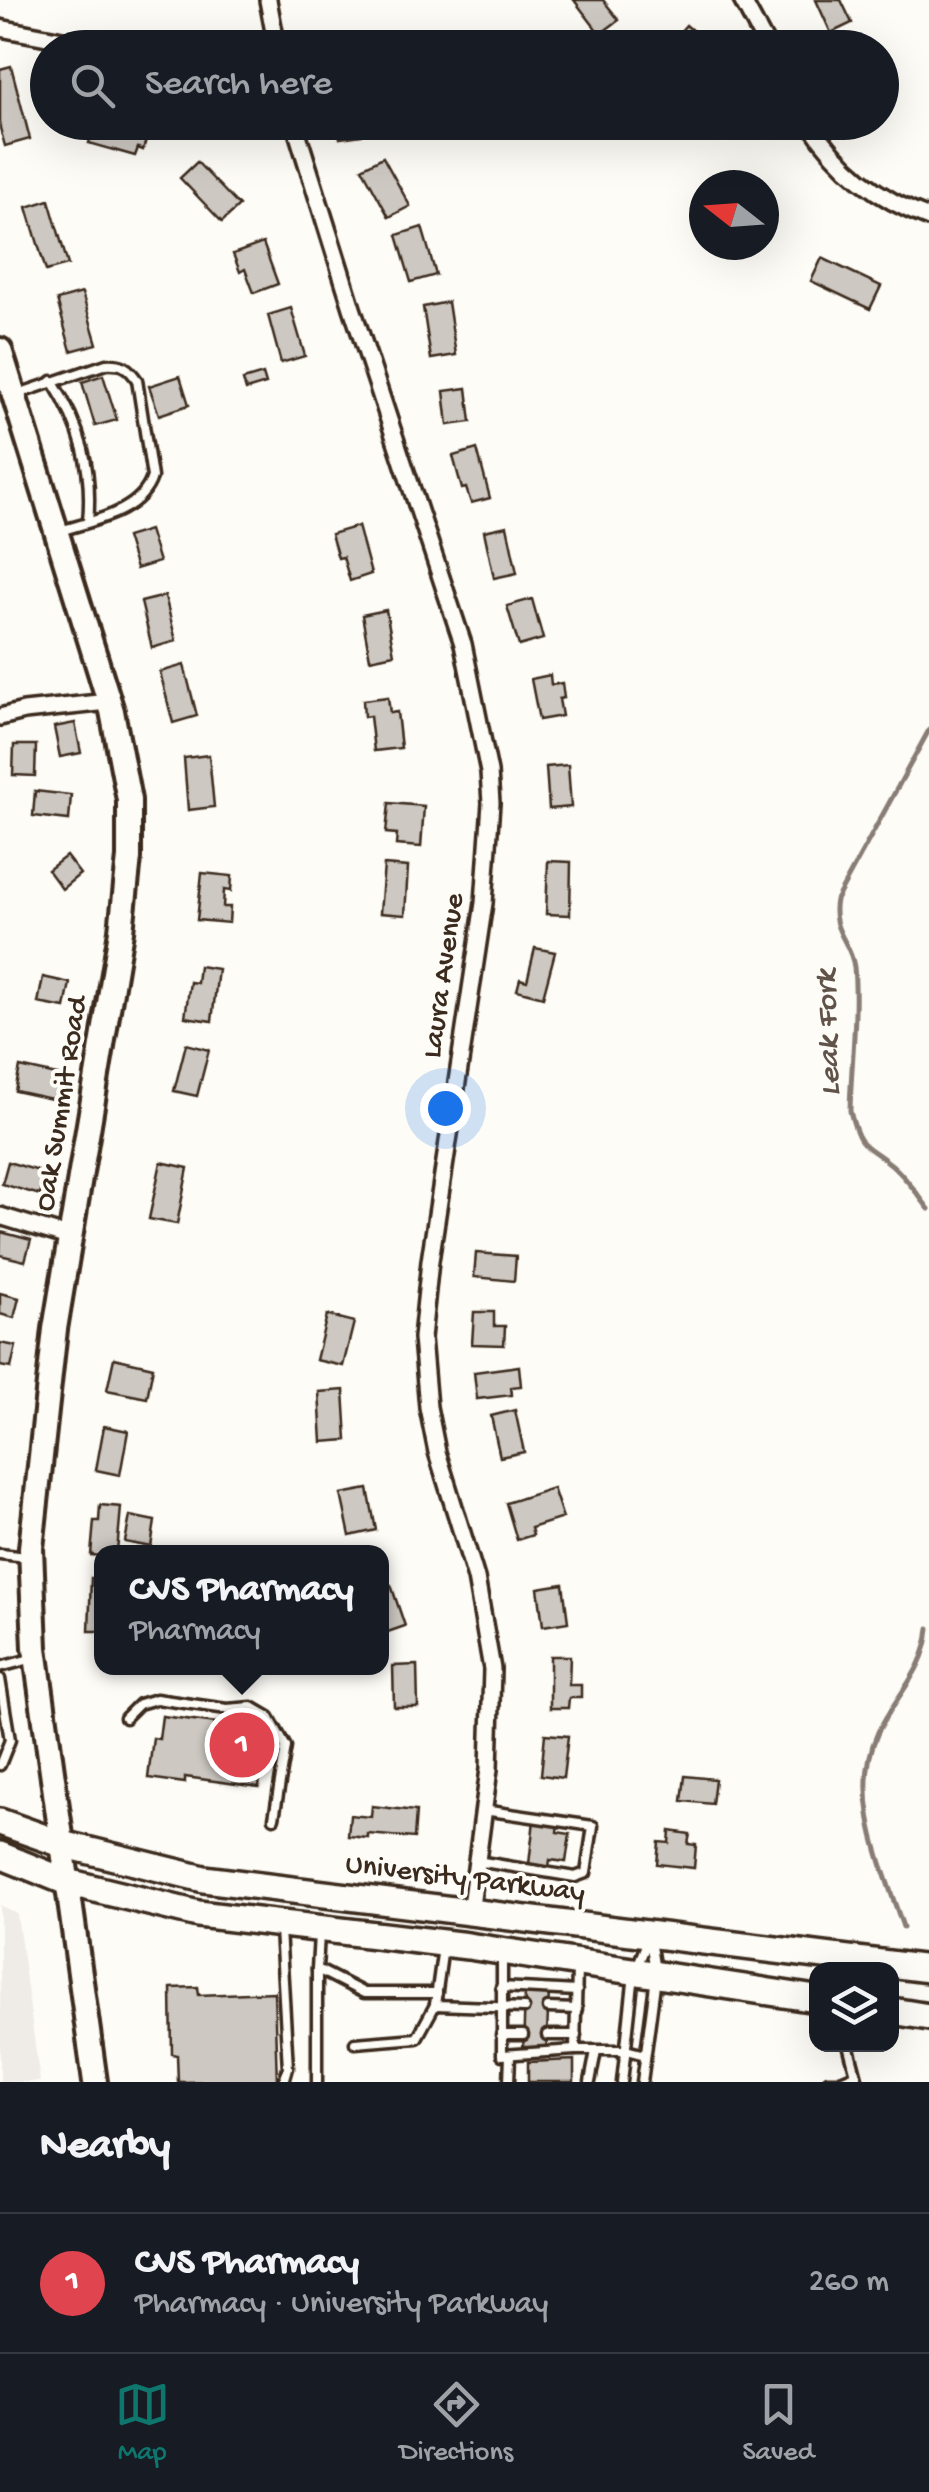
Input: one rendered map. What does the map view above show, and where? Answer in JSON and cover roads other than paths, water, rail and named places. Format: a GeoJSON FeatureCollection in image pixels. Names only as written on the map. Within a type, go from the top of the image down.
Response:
{"type":"FeatureCollection","features":[{"type":"Feature","properties":{"kind":"main road","name":"Oak Summit Road"},"geometry":{"type":"LineString","coordinates":[[0,350],[108,702],[126,785],[129,858],[121,931],[55,1329],[31,1558],[36,1658],[95,2082]]}},
{"type":"Feature","properties":{"kind":"main road","name":"University Parkway"},"geometry":{"type":"LineString","coordinates":[[0,1822],[62,1844],[204,1879],[929,1969]]}},
{"type":"Feature","properties":{"kind":"main road"},"geometry":{"type":"LineString","coordinates":[[0,1855],[67,1882],[198,1914],[444,1943],[809,1998]]}},
{"type":"Feature","properties":{"kind":"main road"},"geometry":{"type":"LineString","coordinates":[[899,2012],[929,2017]]}},
{"type":"Feature","properties":{"kind":"street"},"geometry":{"type":"LineString","coordinates":[[268,0],[274,30]]}},
{"type":"Feature","properties":{"kind":"street"},"geometry":{"type":"LineString","coordinates":[[742,0],[758,30]]}},
{"type":"Feature","properties":{"kind":"street"},"geometry":{"type":"LineString","coordinates":[[0,28],[30,34]]}},
{"type":"Feature","properties":{"kind":"street","name":"Laura Avenue"},"geometry":{"type":"LineString","coordinates":[[300,140],[463,644],[489,772],[491,803],[484,903],[422,1338],[428,1407],[476,1578],[490,1650],[493,1707],[470,1914]]}},
{"type":"Feature","properties":{"kind":"street"},"geometry":{"type":"LineString","coordinates":[[823,140],[850,173],[874,192],[929,218]]}},
{"type":"Feature","properties":{"kind":"street"},"geometry":{"type":"LineString","coordinates":[[0,717],[108,702]]}},
{"type":"Feature","properties":{"kind":"street"},"geometry":{"type":"LineString","coordinates":[[0,1216],[72,1238]]}},
{"type":"Feature","properties":{"kind":"lane"},"geometry":{"type":"LineString","coordinates":[[14,395],[106,364],[129,368],[137,380],[152,477],[149,488],[116,512],[56,533]]}},
{"type":"Feature","properties":{"kind":"lane"},"geometry":{"type":"LineString","coordinates":[[52,382],[72,413],[85,452],[90,494],[88,522]]}},
{"type":"Feature","properties":{"kind":"lane"},"geometry":{"type":"LineString","coordinates":[[0,1554],[31,1558]]}},
{"type":"Feature","properties":{"kind":"lane"},"geometry":{"type":"LineString","coordinates":[[0,1668],[36,1658]]}},
{"type":"Feature","properties":{"kind":"lane"},"geometry":{"type":"LineString","coordinates":[[0,1679],[10,1740],[0,1765]]}},
{"type":"Feature","properties":{"kind":"lane"},"geometry":{"type":"LineString","coordinates":[[125,1718],[139,1704],[156,1699],[262,1711],[286,1747],[274,1818]]}},
{"type":"Feature","properties":{"kind":"lane"},"geometry":{"type":"LineString","coordinates":[[477,1861],[575,1877],[586,1873],[593,1826],[484,1810]]}},
{"type":"Feature","properties":{"kind":"lane"},"geometry":{"type":"LineString","coordinates":[[280,1925],[288,2068],[284,2082]]}},
{"type":"Feature","properties":{"kind":"lane"},"geometry":{"type":"LineString","coordinates":[[317,2082],[320,1929]]}},
{"type":"Feature","properties":{"kind":"lane"},"geometry":{"type":"LineString","coordinates":[[622,2082],[650,1936]]}},
{"type":"Feature","properties":{"kind":"lane"},"geometry":{"type":"LineString","coordinates":[[642,2082],[650,1936]]}},
{"type":"Feature","properties":{"kind":"lane"},"geometry":{"type":"LineString","coordinates":[[354,2043],[417,2038],[435,2005],[444,1943]]}},
{"type":"Feature","properties":{"kind":"lane"},"geometry":{"type":"LineString","coordinates":[[502,1953],[502,2055],[626,2050],[646,2056]]}},
{"type":"Feature","properties":{"kind":"lane"},"geometry":{"type":"LineString","coordinates":[[576,2050],[577,1964]]}},
{"type":"Feature","properties":{"kind":"lane"},"geometry":{"type":"LineString","coordinates":[[317,1969],[364,1993],[436,1993]]}},
{"type":"Feature","properties":{"kind":"lane"},"geometry":{"type":"LineString","coordinates":[[501,1987],[576,1991]]}},
{"type":"Feature","properties":{"kind":"lane"},"geometry":{"type":"LineString","coordinates":[[435,2005],[524,2008]]}},
{"type":"Feature","properties":{"kind":"lane"},"geometry":{"type":"LineString","coordinates":[[548,2008],[577,2009]]}},
{"type":"Feature","properties":{"kind":"lane"},"geometry":{"type":"LineString","coordinates":[[501,2035],[523,2035]]}},
{"type":"Feature","properties":{"kind":"lane"},"geometry":{"type":"LineString","coordinates":[[547,2035],[576,2035]]}},
{"type":"Feature","properties":{"kind":"lane"},"geometry":{"type":"LineString","coordinates":[[590,2082],[596,2051]]}},
{"type":"Feature","properties":{"kind":"lane"},"geometry":{"type":"LineString","coordinates":[[828,2081],[856,2079],[850,2052]]}},
{"type":"Feature","properties":{"kind":"lane"},"geometry":{"type":"LineString","coordinates":[[509,2082],[510,2055]]}},
{"type":"Feature","properties":{"kind":"waterway","name":"Leak Fork"},"geometry":{"type":"LineString","coordinates":[[929,730],[836,900],[835,911],[854,967],[850,1111],[854,1124],[864,1144],[897,1170],[929,1209]]}},
{"type":"Feature","properties":{"kind":"waterway","name":"Leak Fork"},"geometry":{"type":"LineString","coordinates":[[903,1927],[872,1831],[867,1781],[878,1732],[916,1670],[929,1628]]}},
{"type":"Feature","properties":{"kind":"place","name":"CVS Pharmacy"},"geometry":{"type":"Point","coordinates":[242,1745]}}]}
